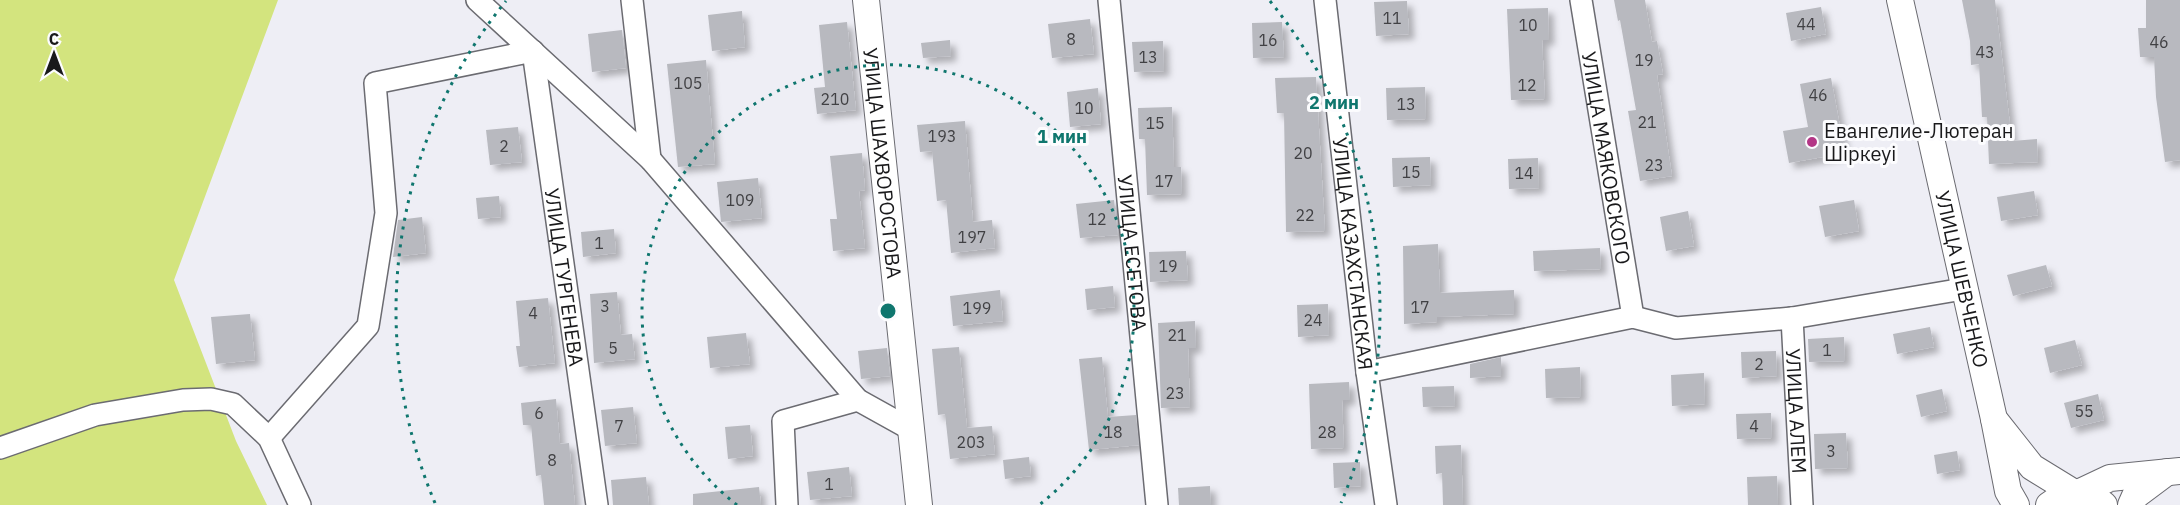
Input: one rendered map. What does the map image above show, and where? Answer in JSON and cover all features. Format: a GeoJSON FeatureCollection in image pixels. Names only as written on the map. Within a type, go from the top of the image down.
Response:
{"type":"FeatureCollection","features":[{"type":"Feature","properties":{"kind":"street"},"geometry":{"type":"LineString","coordinates":[[477,0],[650,159],[858,400],[912,430]]}},
{"type":"Feature","properties":{"kind":"street"},"geometry":{"type":"LineString","coordinates":[[632,0],[650,159]]}},
{"type":"Feature","properties":{"kind":"street","name":"УЛИЦА ШАХВОРОСТОВА"},"geometry":{"type":"LineString","coordinates":[[866,0],[919,505]]}},
{"type":"Feature","properties":{"kind":"street","name":"УЛИЦА ЕСЕТОВА"},"geometry":{"type":"LineString","coordinates":[[1109,0],[1157,505]]}},
{"type":"Feature","properties":{"kind":"street","name":"УЛИЦА КАЗАХСТАНСКАЯ"},"geometry":{"type":"LineString","coordinates":[[1325,0],[1367,372],[1386,505]]}},
{"type":"Feature","properties":{"kind":"street","name":"УЛИЦА МАЯКОВСКОГО"},"geometry":{"type":"LineString","coordinates":[[1581,0],[1633,317]]}},
{"type":"Feature","properties":{"kind":"street","name":"УЛИЦА ШЕВЧЕНКО"},"geometry":{"type":"LineString","coordinates":[[1899,0],[1994,419],[2008,491],[2016,505]]}},
{"type":"Feature","properties":{"kind":"street"},"geometry":{"type":"LineString","coordinates":[[269,438],[368,326],[386,213],[375,83],[533,51]]}},
{"type":"Feature","properties":{"kind":"street","name":"УЛИЦА ТУРГЕНЕВА"},"geometry":{"type":"LineString","coordinates":[[533,51],[597,505]]}},
{"type":"Feature","properties":{"kind":"street"},"geometry":{"type":"LineString","coordinates":[[1367,372],[1633,317],[1676,328],[1792,318],[1963,289]]}},
{"type":"Feature","properties":{"kind":"street","name":"УЛИЦА АЛЕМ"},"geometry":{"type":"LineString","coordinates":[[1792,318],[1802,505]]}},
{"type":"Feature","properties":{"kind":"street"},"geometry":{"type":"LineString","coordinates":[[0,448],[95,415],[183,400],[211,399],[233,404],[269,438],[300,505]]}},
{"type":"Feature","properties":{"kind":"street"},"geometry":{"type":"LineString","coordinates":[[787,505],[783,421],[858,400]]}},
{"type":"Feature","properties":{"kind":"street"},"geometry":{"type":"LineString","coordinates":[[1994,419],[2032,467],[2076,494],[2088,496],[2104,505]]}},
{"type":"Feature","properties":{"kind":"street"},"geometry":{"type":"LineString","coordinates":[[2049,505],[2063,496],[2076,494],[2110,478],[2174,471]]}},
{"type":"Feature","properties":{"kind":"street"},"geometry":{"type":"LineString","coordinates":[[2131,505],[2135,496],[2174,471]]}},
{"type":"Feature","properties":{"kind":"green space"},"geometry":{"type":"Polygon","coordinates":[[[0,0],[278,0],[174,280],[236,441],[267,505],[0,505],[0,0]]]}},
{"type":"Feature","properties":{"kind":"building"},"geometry":{"type":"Polygon","coordinates":[[[1614,0],[1645,0],[1652,42],[1657,41],[1663,74],[1657,75],[1672,176],[1640,181],[1628,111],[1636,110],[1620,20],[1618,21],[1614,0]]]}},
{"type":"Feature","properties":{"kind":"building"},"geometry":{"type":"Polygon","coordinates":[[[1962,0],[1995,0],[2012,141],[2037,139],[2038,162],[1989,164],[1987,117],[1982,117],[1979,64],[1971,65],[1970,41],[1962,0]]]}},
{"type":"Feature","properties":{"kind":"building"},"geometry":{"type":"Polygon","coordinates":[[[2146,0],[2180,0],[2180,160],[2165,162],[2156,97],[2154,57],[2140,57],[2138,28],[2146,28],[2146,0]]]}},
{"type":"Feature","properties":{"kind":"building"},"geometry":{"type":"Polygon","coordinates":[[[1407,1],[1409,34],[1376,36],[1374,2],[1407,1]]]}},
{"type":"Feature","properties":{"kind":"building"},"geometry":{"type":"Polygon","coordinates":[[[1821,7],[1826,34],[1791,41],[1786,13],[1821,7]]]}},
{"type":"Feature","properties":{"kind":"building"},"geometry":{"type":"Polygon","coordinates":[[[1548,8],[1549,40],[1542,40],[1545,99],[1511,100],[1507,9],[1548,8]]]}},
{"type":"Feature","properties":{"kind":"building"},"geometry":{"type":"Polygon","coordinates":[[[742,11],[745,47],[712,51],[708,15],[742,11]]]}},
{"type":"Feature","properties":{"kind":"building"},"geometry":{"type":"Polygon","coordinates":[[[1090,19],[1094,54],[1052,58],[1048,24],[1090,19]]]}},
{"type":"Feature","properties":{"kind":"building"},"geometry":{"type":"Polygon","coordinates":[[[847,22],[856,110],[817,114],[814,88],[825,87],[819,25],[847,22]]]}},
{"type":"Feature","properties":{"kind":"building"},"geometry":{"type":"Polygon","coordinates":[[[1282,22],[1284,57],[1253,58],[1252,23],[1282,22]]]}},
{"type":"Feature","properties":{"kind":"building"},"geometry":{"type":"Polygon","coordinates":[[[622,30],[626,68],[592,72],[588,34],[622,30]]]}},
{"type":"Feature","properties":{"kind":"building"},"geometry":{"type":"Polygon","coordinates":[[[950,40],[951,56],[923,58],[921,43],[950,40]]]}},
{"type":"Feature","properties":{"kind":"building"},"geometry":{"type":"Polygon","coordinates":[[[1163,41],[1164,71],[1134,72],[1132,42],[1163,41]]]}},
{"type":"Feature","properties":{"kind":"building"},"geometry":{"type":"Polygon","coordinates":[[[706,60],[715,164],[678,167],[667,64],[706,60]]]}},
{"type":"Feature","properties":{"kind":"building"},"geometry":{"type":"Polygon","coordinates":[[[1316,77],[1325,231],[1286,232],[1284,113],[1277,113],[1275,78],[1316,77]]]}},
{"type":"Feature","properties":{"kind":"building"},"geometry":{"type":"Polygon","coordinates":[[[1831,78],[1845,153],[1789,163],[1783,131],[1808,127],[1800,84],[1831,78]]]}},
{"type":"Feature","properties":{"kind":"building"},"geometry":{"type":"Polygon","coordinates":[[[1425,87],[1426,119],[1387,120],[1386,88],[1425,87]]]}},
{"type":"Feature","properties":{"kind":"building"},"geometry":{"type":"Polygon","coordinates":[[[1098,88],[1101,124],[1070,127],[1067,92],[1098,88]]]}},
{"type":"Feature","properties":{"kind":"building"},"geometry":{"type":"Polygon","coordinates":[[[1172,107],[1174,167],[1181,167],[1182,194],[1147,195],[1145,139],[1139,139],[1138,108],[1172,107]]]}},
{"type":"Feature","properties":{"kind":"building"},"geometry":{"type":"Polygon","coordinates":[[[965,121],[973,222],[992,220],[995,248],[951,253],[946,200],[937,201],[932,151],[920,152],[917,125],[965,121]]]}},
{"type":"Feature","properties":{"kind":"building"},"geometry":{"type":"Polygon","coordinates":[[[518,127],[522,162],[490,165],[486,130],[518,127]]]}},
{"type":"Feature","properties":{"kind":"building"},"geometry":{"type":"Polygon","coordinates":[[[862,153],[865,190],[859,191],[865,248],[833,251],[830,219],[837,219],[830,156],[862,153]]]}},
{"type":"Feature","properties":{"kind":"building"},"geometry":{"type":"Polygon","coordinates":[[[1430,157],[1431,185],[1393,187],[1392,158],[1430,157]]]}},
{"type":"Feature","properties":{"kind":"building"},"geometry":{"type":"Polygon","coordinates":[[[1538,158],[1539,188],[1509,189],[1508,159],[1538,158]]]}},
{"type":"Feature","properties":{"kind":"building"},"geometry":{"type":"Polygon","coordinates":[[[758,178],[762,218],[721,222],[717,182],[758,178]]]}},
{"type":"Feature","properties":{"kind":"building"},"geometry":{"type":"Polygon","coordinates":[[[2034,191],[2038,215],[2001,221],[1997,197],[2034,191]]]}},
{"type":"Feature","properties":{"kind":"building"},"geometry":{"type":"Polygon","coordinates":[[[499,196],[501,217],[478,219],[476,198],[499,196]]]}},
{"type":"Feature","properties":{"kind":"building"},"geometry":{"type":"Polygon","coordinates":[[[1114,200],[1118,235],[1080,238],[1076,204],[1114,200]]]}},
{"type":"Feature","properties":{"kind":"building"},"geometry":{"type":"Polygon","coordinates":[[[1854,200],[1859,231],[1825,237],[1819,206],[1854,200]]]}},
{"type":"Feature","properties":{"kind":"building"},"geometry":{"type":"Polygon","coordinates":[[[1688,211],[1694,246],[1666,251],[1660,217],[1688,211]]]}},
{"type":"Feature","properties":{"kind":"building"},"geometry":{"type":"Polygon","coordinates":[[[422,217],[426,253],[393,257],[398,220],[422,217]]]}},
{"type":"Feature","properties":{"kind":"building"},"geometry":{"type":"Polygon","coordinates":[[[614,229],[616,253],[583,257],[581,232],[614,229]]]}},
{"type":"Feature","properties":{"kind":"building"},"geometry":{"type":"Polygon","coordinates":[[[1438,244],[1440,293],[1514,290],[1514,314],[1437,317],[1437,322],[1404,324],[1403,246],[1438,244]]]}},
{"type":"Feature","properties":{"kind":"building"},"geometry":{"type":"Polygon","coordinates":[[[1600,248],[1601,269],[1534,271],[1533,251],[1600,248]]]}},
{"type":"Feature","properties":{"kind":"building"},"geometry":{"type":"Polygon","coordinates":[[[1186,251],[1188,280],[1150,282],[1149,252],[1186,251]]]}},
{"type":"Feature","properties":{"kind":"building"},"geometry":{"type":"Polygon","coordinates":[[[2046,265],[2052,286],[2013,296],[2007,275],[2046,265]]]}},
{"type":"Feature","properties":{"kind":"building"},"geometry":{"type":"Polygon","coordinates":[[[1113,286],[1115,307],[1087,310],[1085,289],[1113,286]]]}},
{"type":"Feature","properties":{"kind":"building"},"geometry":{"type":"Polygon","coordinates":[[[1000,290],[1003,321],[953,326],[950,296],[1000,290]]]}},
{"type":"Feature","properties":{"kind":"building"},"geometry":{"type":"Polygon","coordinates":[[[617,292],[621,335],[632,334],[635,359],[594,363],[590,294],[617,292]]]}},
{"type":"Feature","properties":{"kind":"building"},"geometry":{"type":"Polygon","coordinates":[[[548,298],[555,363],[519,367],[516,346],[520,346],[516,301],[548,298]]]}},
{"type":"Feature","properties":{"kind":"building"},"geometry":{"type":"Polygon","coordinates":[[[1328,304],[1329,335],[1298,337],[1297,305],[1328,304]]]}},
{"type":"Feature","properties":{"kind":"building"},"geometry":{"type":"Polygon","coordinates":[[[250,314],[255,360],[216,364],[211,317],[250,314]]]}},
{"type":"Feature","properties":{"kind":"building"},"geometry":{"type":"Polygon","coordinates":[[[1195,321],[1196,348],[1188,348],[1190,407],[1161,408],[1158,323],[1195,321]]]}},
{"type":"Feature","properties":{"kind":"building"},"geometry":{"type":"Polygon","coordinates":[[[1930,327],[1934,347],[1897,354],[1893,334],[1930,327]]]}},
{"type":"Feature","properties":{"kind":"building"},"geometry":{"type":"Polygon","coordinates":[[[746,333],[750,364],[710,368],[707,337],[746,333]]]}},
{"type":"Feature","properties":{"kind":"building"},"geometry":{"type":"Polygon","coordinates":[[[1844,337],[1845,361],[1809,362],[1808,339],[1844,337]]]}},
{"type":"Feature","properties":{"kind":"building"},"geometry":{"type":"Polygon","coordinates":[[[2075,340],[2082,365],[2050,373],[2044,348],[2075,340]]]}},
{"type":"Feature","properties":{"kind":"building"},"geometry":{"type":"Polygon","coordinates":[[[959,347],[967,428],[992,426],[995,454],[950,459],[945,414],[938,415],[932,349],[959,347]]]}},
{"type":"Feature","properties":{"kind":"building"},"geometry":{"type":"Polygon","coordinates":[[[887,348],[890,376],[861,379],[858,351],[887,348]]]}},
{"type":"Feature","properties":{"kind":"building"},"geometry":{"type":"Polygon","coordinates":[[[1776,351],[1777,376],[1742,378],[1741,352],[1776,351]]]}},
{"type":"Feature","properties":{"kind":"building"},"geometry":{"type":"Polygon","coordinates":[[[1102,357],[1108,417],[1136,415],[1139,445],[1089,450],[1079,359],[1102,357]]]}},
{"type":"Feature","properties":{"kind":"building"},"geometry":{"type":"Polygon","coordinates":[[[1501,357],[1501,376],[1470,378],[1470,364],[1501,357]]]}},
{"type":"Feature","properties":{"kind":"building"},"geometry":{"type":"Polygon","coordinates":[[[1580,367],[1581,397],[1546,398],[1545,369],[1580,367]]]}},
{"type":"Feature","properties":{"kind":"building"},"geometry":{"type":"Polygon","coordinates":[[[1704,373],[1705,404],[1672,406],[1671,375],[1704,373]]]}},
{"type":"Feature","properties":{"kind":"building"},"geometry":{"type":"Polygon","coordinates":[[[1349,382],[1350,400],[1342,400],[1344,448],[1311,449],[1309,384],[1349,382]]]}},
{"type":"Feature","properties":{"kind":"building"},"geometry":{"type":"Polygon","coordinates":[[[1454,386],[1455,406],[1423,407],[1422,387],[1454,386]]]}},
{"type":"Feature","properties":{"kind":"building"},"geometry":{"type":"Polygon","coordinates":[[[1942,389],[1947,411],[1921,417],[1916,395],[1942,389]]]}},
{"type":"Feature","properties":{"kind":"building"},"geometry":{"type":"Polygon","coordinates":[[[2098,394],[2104,420],[2071,428],[2064,403],[2098,394]]]}},
{"type":"Feature","properties":{"kind":"building"},"geometry":{"type":"Polygon","coordinates":[[[556,399],[560,444],[569,443],[575,505],[544,505],[541,475],[536,476],[531,425],[523,425],[521,403],[556,399]]]}},
{"type":"Feature","properties":{"kind":"building"},"geometry":{"type":"Polygon","coordinates":[[[633,407],[637,443],[605,446],[601,410],[633,407]]]}},
{"type":"Feature","properties":{"kind":"building"},"geometry":{"type":"Polygon","coordinates":[[[1771,413],[1772,438],[1737,439],[1736,414],[1771,413]]]}},
{"type":"Feature","properties":{"kind":"building"},"geometry":{"type":"Polygon","coordinates":[[[750,425],[753,456],[728,459],[725,427],[750,425]]]}},
{"type":"Feature","properties":{"kind":"building"},"geometry":{"type":"Polygon","coordinates":[[[1846,433],[1848,468],[1815,469],[1814,434],[1846,433]]]}},
{"type":"Feature","properties":{"kind":"building"},"geometry":{"type":"Polygon","coordinates":[[[1461,445],[1463,505],[1443,505],[1442,473],[1436,474],[1435,446],[1461,445]]]}},
{"type":"Feature","properties":{"kind":"building"},"geometry":{"type":"Polygon","coordinates":[[[1957,451],[1960,470],[1937,474],[1934,455],[1957,451]]]}},
{"type":"Feature","properties":{"kind":"building"},"geometry":{"type":"Polygon","coordinates":[[[1029,457],[1031,476],[1005,479],[1003,460],[1029,457]]]}},
{"type":"Feature","properties":{"kind":"building"},"geometry":{"type":"Polygon","coordinates":[[[1360,462],[1361,486],[1334,488],[1333,463],[1360,462]]]}},
{"type":"Feature","properties":{"kind":"building"},"geometry":{"type":"Polygon","coordinates":[[[849,467],[852,496],[810,500],[807,472],[849,467]]]}},
{"type":"Feature","properties":{"kind":"building"},"geometry":{"type":"Polygon","coordinates":[[[1777,476],[1778,505],[1748,505],[1747,477],[1777,476]]]}},
{"type":"Feature","properties":{"kind":"building"},"geometry":{"type":"Polygon","coordinates":[[[646,477],[649,505],[613,505],[611,480],[646,477]]]}},
{"type":"Feature","properties":{"kind":"building"},"geometry":{"type":"Polygon","coordinates":[[[1210,486],[1211,505],[1179,505],[1178,488],[1210,486]]]}},
{"type":"Feature","properties":{"kind":"building"},"geometry":{"type":"Polygon","coordinates":[[[759,487],[761,505],[693,505],[693,494],[759,487]]]}},
{"type":"Feature","properties":{"kind":"place","name":"Евангелие-Лютеран Шіркеуі"},"geometry":{"type":"Point","coordinates":[1812,142]}}]}
